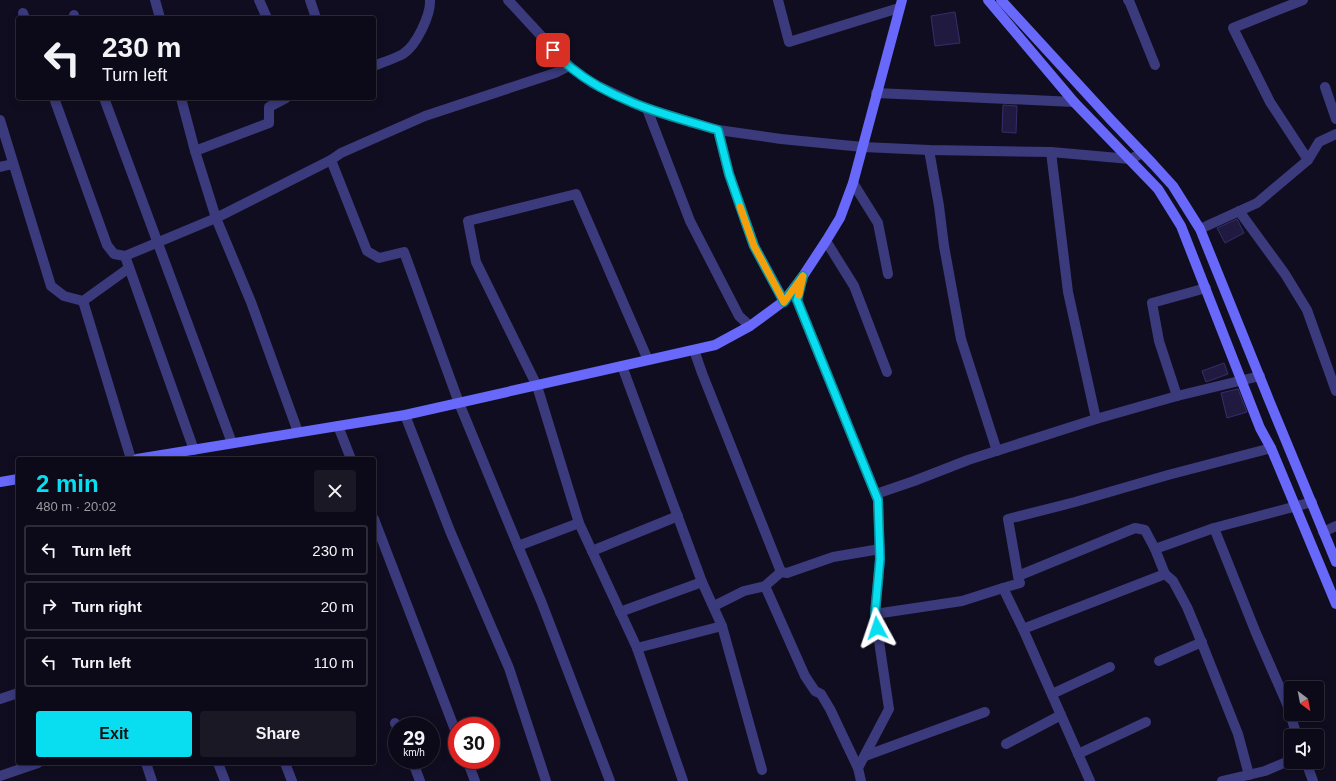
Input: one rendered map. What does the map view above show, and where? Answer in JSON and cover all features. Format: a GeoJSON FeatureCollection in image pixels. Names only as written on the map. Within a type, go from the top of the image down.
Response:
{"type":"FeatureCollection","features":[{"type":"Feature","properties":{"kind":"main road"},"geometry":{"type":"LineString","coordinates":[[996,1],[1074,102],[1158,189],[1181,226],[1260,428],[1271,448],[1336,604]]}},
{"type":"Feature","properties":{"kind":"main road"},"geometry":{"type":"LineString","coordinates":[[996,1],[1173,186],[1200,229],[1336,562]]}},
{"type":"Feature","properties":{"kind":"main road"},"geometry":{"type":"LineString","coordinates":[[161,457],[173,456],[194,450],[232,443],[404,415],[537,386],[715,345],[750,326],[784,302],[826,242],[840,218],[853,183],[900,4]]}},
{"type":"Feature","properties":{"kind":"main road"},"geometry":{"type":"LineString","coordinates":[[1173,213],[1186,206]]}},
{"type":"Feature","properties":{"kind":"main road"},"geometry":{"type":"LineString","coordinates":[[0,482],[16,479]]}},
{"type":"Feature","properties":{"kind":"street"},"geometry":{"type":"LineString","coordinates":[[155,0],[159,16]]}},
{"type":"Feature","properties":{"kind":"street"},"geometry":{"type":"LineString","coordinates":[[259,0],[266,16]]}},
{"type":"Feature","properties":{"kind":"street"},"geometry":{"type":"LineString","coordinates":[[310,0],[315,16]]}},
{"type":"Feature","properties":{"kind":"street"},"geometry":{"type":"LineString","coordinates":[[376,65],[404,53],[418,37],[431,6],[430,0]]}},
{"type":"Feature","properties":{"kind":"street"},"geometry":{"type":"LineString","coordinates":[[508,0],[569,66],[592,83],[647,109],[718,130],[780,139],[863,147],[929,150],[1051,152],[1130,159],[1143,153]]}},
{"type":"Feature","properties":{"kind":"street"},"geometry":{"type":"LineString","coordinates":[[778,0],[789,42],[900,4]]}},
{"type":"Feature","properties":{"kind":"street"},"geometry":{"type":"LineString","coordinates":[[1303,0],[1233,28],[1270,102],[1308,160]]}},
{"type":"Feature","properties":{"kind":"street"},"geometry":{"type":"LineString","coordinates":[[1132,1],[1154,65]]}},
{"type":"Feature","properties":{"kind":"street"},"geometry":{"type":"LineString","coordinates":[[55,100],[107,245],[114,254],[125,256],[216,218],[341,153],[425,116],[555,73],[569,66]]}},
{"type":"Feature","properties":{"kind":"street"},"geometry":{"type":"LineString","coordinates":[[1324,87],[1336,119]]}},
{"type":"Feature","properties":{"kind":"street"},"geometry":{"type":"LineString","coordinates":[[876,93],[1074,102]]}},
{"type":"Feature","properties":{"kind":"street"},"geometry":{"type":"LineString","coordinates":[[105,100],[232,443]]}},
{"type":"Feature","properties":{"kind":"street"},"geometry":{"type":"LineString","coordinates":[[182,100],[195,151],[216,218],[251,302],[298,432]]}},
{"type":"Feature","properties":{"kind":"street"},"geometry":{"type":"LineString","coordinates":[[195,151],[269,123],[270,107],[282,100]]}},
{"type":"Feature","properties":{"kind":"street"},"geometry":{"type":"LineString","coordinates":[[647,109],[690,221],[739,316],[750,326]]}},
{"type":"Feature","properties":{"kind":"street"},"geometry":{"type":"LineString","coordinates":[[0,120],[51,286],[64,296],[84,301]]}},
{"type":"Feature","properties":{"kind":"street"},"geometry":{"type":"LineString","coordinates":[[718,130],[729,174],[754,246],[784,302]]}},
{"type":"Feature","properties":{"kind":"street"},"geometry":{"type":"LineString","coordinates":[[1200,229],[1257,203],[1308,160],[1319,142],[1336,134]]}},
{"type":"Feature","properties":{"kind":"street"},"geometry":{"type":"LineString","coordinates":[[929,150],[939,206],[944,246],[961,339],[997,451]]}},
{"type":"Feature","properties":{"kind":"street"},"geometry":{"type":"LineString","coordinates":[[1051,152],[1068,292],[1096,420]]}},
{"type":"Feature","properties":{"kind":"street"},"geometry":{"type":"LineString","coordinates":[[330,160],[367,251],[379,258],[404,252],[459,403],[542,601],[610,781]]}},
{"type":"Feature","properties":{"kind":"street"},"geometry":{"type":"LineString","coordinates":[[0,167],[13,164]]}},
{"type":"Feature","properties":{"kind":"street"},"geometry":{"type":"LineString","coordinates":[[853,183],[878,223],[888,274]]}},
{"type":"Feature","properties":{"kind":"street"},"geometry":{"type":"LineString","coordinates":[[648,360],[576,194],[468,221],[476,262],[537,386],[579,523],[637,648],[683,781]]}},
{"type":"Feature","properties":{"kind":"street"},"geometry":{"type":"LineString","coordinates":[[1239,211],[1285,274],[1307,310],[1336,391]]}},
{"type":"Feature","properties":{"kind":"street"},"geometry":{"type":"LineString","coordinates":[[826,242],[854,286],[887,372]]}},
{"type":"Feature","properties":{"kind":"street"},"geometry":{"type":"LineString","coordinates":[[125,256],[194,450]]}},
{"type":"Feature","properties":{"kind":"street"},"geometry":{"type":"LineString","coordinates":[[84,301],[129,268]]}},
{"type":"Feature","properties":{"kind":"street"},"geometry":{"type":"LineString","coordinates":[[803,276],[797,300],[878,500],[880,559],[875,614],[889,709],[858,768]]}},
{"type":"Feature","properties":{"kind":"street"},"geometry":{"type":"LineString","coordinates":[[1178,396],[1159,341],[1152,303],[1206,288]]}},
{"type":"Feature","properties":{"kind":"street"},"geometry":{"type":"LineString","coordinates":[[84,301],[130,457]]}},
{"type":"Feature","properties":{"kind":"street"},"geometry":{"type":"LineString","coordinates":[[694,350],[781,572]]}},
{"type":"Feature","properties":{"kind":"street"},"geometry":{"type":"LineString","coordinates":[[622,366],[702,582],[722,626],[762,770]]}},
{"type":"Feature","properties":{"kind":"street"},"geometry":{"type":"LineString","coordinates":[[876,494],[968,460],[1096,420],[1178,396],[1260,376]]}},
{"type":"Feature","properties":{"kind":"street"},"geometry":{"type":"LineString","coordinates":[[404,415],[450,530],[509,668],[546,781]]}},
{"type":"Feature","properties":{"kind":"street"},"geometry":{"type":"LineString","coordinates":[[338,426],[350,457]]}},
{"type":"Feature","properties":{"kind":"street"},"geometry":{"type":"LineString","coordinates":[[875,614],[962,601],[1020,583],[1008,518],[1075,502],[1168,475],[1271,448]]}},
{"type":"Feature","properties":{"kind":"street"},"geometry":{"type":"LineString","coordinates":[[1155,549],[1214,528],[1312,502]]}},
{"type":"Feature","properties":{"kind":"street"},"geometry":{"type":"LineString","coordinates":[[592,551],[678,516]]}},
{"type":"Feature","properties":{"kind":"street"},"geometry":{"type":"LineString","coordinates":[[518,546],[579,523]]}},
{"type":"Feature","properties":{"kind":"street"},"geometry":{"type":"LineString","coordinates":[[376,525],[450,717]]}},
{"type":"Feature","properties":{"kind":"street"},"geometry":{"type":"LineString","coordinates":[[1323,532],[1336,526]]}},
{"type":"Feature","properties":{"kind":"street"},"geometry":{"type":"LineString","coordinates":[[1018,576],[1135,528],[1145,530],[1155,549],[1165,574],[1173,581],[1187,607],[1202,642],[1238,734],[1249,775]]}},
{"type":"Feature","properties":{"kind":"street"},"geometry":{"type":"LineString","coordinates":[[1214,528],[1256,633],[1287,704],[1295,729]]}},
{"type":"Feature","properties":{"kind":"street"},"geometry":{"type":"LineString","coordinates":[[781,572],[787,573],[833,557],[880,549]]}},
{"type":"Feature","properties":{"kind":"street"},"geometry":{"type":"LineString","coordinates":[[714,606],[744,591],[765,586],[781,572]]}},
{"type":"Feature","properties":{"kind":"street"},"geometry":{"type":"LineString","coordinates":[[1023,629],[1165,574]]}},
{"type":"Feature","properties":{"kind":"street"},"geometry":{"type":"LineString","coordinates":[[620,612],[702,582]]}},
{"type":"Feature","properties":{"kind":"street"},"geometry":{"type":"LineString","coordinates":[[765,586],[805,676],[815,691],[821,694],[830,709],[858,768],[861,781]]}},
{"type":"Feature","properties":{"kind":"street"},"geometry":{"type":"LineString","coordinates":[[1003,588],[1023,629],[1090,781]]}},
{"type":"Feature","properties":{"kind":"street"},"geometry":{"type":"LineString","coordinates":[[637,648],[722,626]]}},
{"type":"Feature","properties":{"kind":"street"},"geometry":{"type":"LineString","coordinates":[[1159,661],[1202,642]]}},
{"type":"Feature","properties":{"kind":"street"},"geometry":{"type":"LineString","coordinates":[[1052,694],[1110,667]]}},
{"type":"Feature","properties":{"kind":"street"},"geometry":{"type":"LineString","coordinates":[[0,699],[16,694]]}},
{"type":"Feature","properties":{"kind":"street"},"geometry":{"type":"LineString","coordinates":[[865,756],[985,712]]}},
{"type":"Feature","properties":{"kind":"street"},"geometry":{"type":"LineString","coordinates":[[1006,744],[1061,715]]}},
{"type":"Feature","properties":{"kind":"street"},"geometry":{"type":"LineString","coordinates":[[1078,754],[1146,722]]}},
{"type":"Feature","properties":{"kind":"street"},"geometry":{"type":"LineString","coordinates":[[1222,781],[1265,771],[1284,763]]}},
{"type":"Feature","properties":{"kind":"street"},"geometry":{"type":"LineString","coordinates":[[0,776],[32,765]]}},
{"type":"Feature","properties":{"kind":"street"},"geometry":{"type":"LineString","coordinates":[[147,765],[152,781]]}},
{"type":"Feature","properties":{"kind":"street"},"geometry":{"type":"LineString","coordinates":[[219,765],[225,781]]}},
{"type":"Feature","properties":{"kind":"street"},"geometry":{"type":"LineString","coordinates":[[286,765],[292,781]]}},
{"type":"Feature","properties":{"kind":"street"},"geometry":{"type":"LineString","coordinates":[[415,769],[420,781]]}},
{"type":"Feature","properties":{"kind":"street"},"geometry":{"type":"LineString","coordinates":[[470,769],[475,781]]}},
{"type":"Feature","properties":{"kind":"street"},"geometry":{"type":"LineString","coordinates":[[1309,769],[1313,781]]}},
{"type":"Feature","properties":{"kind":"building"},"geometry":{"type":"Polygon","coordinates":[[[955,12],[960,43],[935,46],[931,16],[955,12]]]}},
{"type":"Feature","properties":{"kind":"building"},"geometry":{"type":"Polygon","coordinates":[[[1003,105],[1017,106],[1016,133],[1002,132],[1003,105]]]}},
{"type":"Feature","properties":{"kind":"building"},"geometry":{"type":"Polygon","coordinates":[[[1237,219],[1244,233],[1225,243],[1217,228],[1237,219]]]}},
{"type":"Feature","properties":{"kind":"building"},"geometry":{"type":"Polygon","coordinates":[[[1224,363],[1228,374],[1206,382],[1202,371],[1224,363]]]}},
{"type":"Feature","properties":{"kind":"building"},"geometry":{"type":"Polygon","coordinates":[[[1238,389],[1247,412],[1227,418],[1221,393],[1238,389]]]}},
{"type":"Feature","properties":{"kind":"slow traffic"},"geometry":{"type":"LineString","coordinates":[[740,207],[754,246],[784,302],[803,276],[799,295]]}},
{"type":"Feature","properties":{"kind":"route"},"geometry":{"type":"LineString","coordinates":[[553,50],[569,66],[592,83],[611,93],[647,109],[718,130],[729,174],[754,246],[784,302],[803,276],[797,300],[878,500],[880,559],[875,614],[877,628]]}}]}
